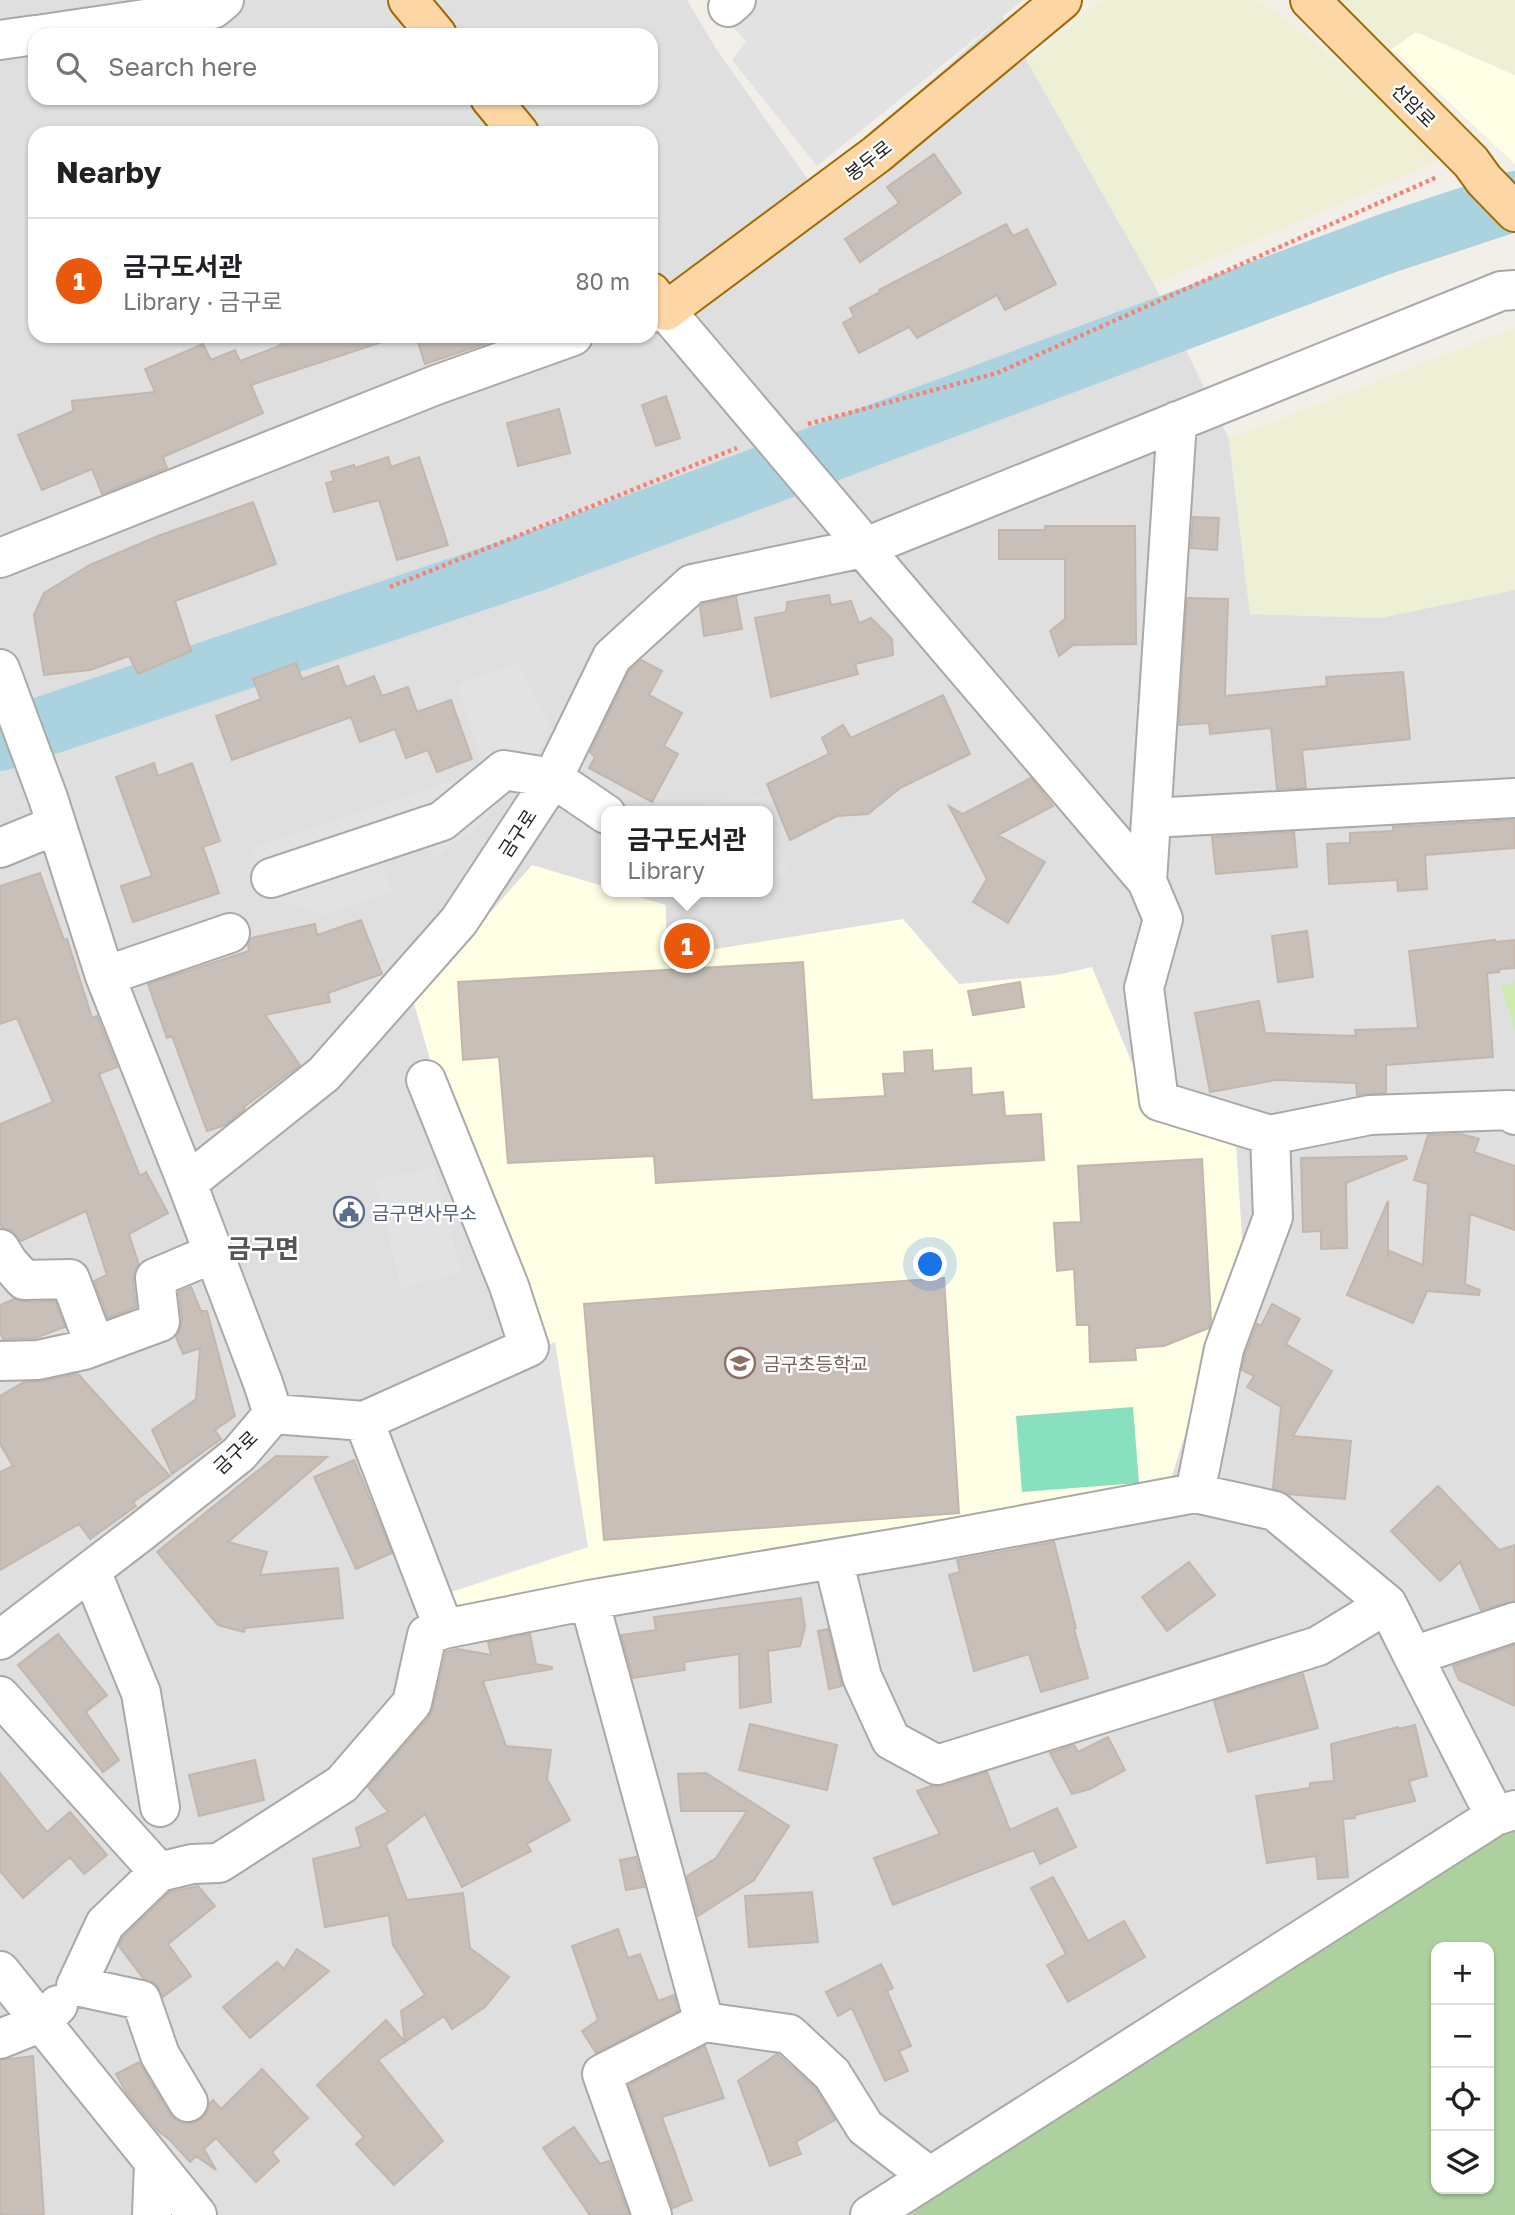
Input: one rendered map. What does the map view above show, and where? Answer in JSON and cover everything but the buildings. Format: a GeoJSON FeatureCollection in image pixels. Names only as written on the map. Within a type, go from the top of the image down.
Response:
{"type":"FeatureCollection","features":[{"type":"Feature","properties":{"kind":"main road"},"geometry":{"type":"LineString","coordinates":[[408,0],[432,28]]}},
{"type":"Feature","properties":{"kind":"main road","name":"봉두로"},"geometry":{"type":"LineString","coordinates":[[658,304],[877,154],[1062,0]]}},
{"type":"Feature","properties":{"kind":"main road","name":"선암로"},"geometry":{"type":"LineString","coordinates":[[1310,0],[1515,212]]}},
{"type":"Feature","properties":{"kind":"main road"},"geometry":{"type":"LineString","coordinates":[[496,105],[513,126]]}},
{"type":"Feature","properties":{"kind":"street"},"geometry":{"type":"LineString","coordinates":[[84,28],[213,9],[224,0]]}},
{"type":"Feature","properties":{"kind":"street"},"geometry":{"type":"LineString","coordinates":[[0,40],[28,36]]}},
{"type":"Feature","properties":{"kind":"street","name":"금구로"},"geometry":{"type":"LineString","coordinates":[[187,1183],[324,1074],[459,921],[553,778],[612,657],[692,584],[859,541],[1177,421],[1501,291],[1515,290]]}},
{"type":"Feature","properties":{"kind":"street"},"geometry":{"type":"LineString","coordinates":[[658,307],[1147,881],[1163,919],[1144,988],[1159,1101],[1270,1135],[1370,1115],[1510,1110],[1515,1115]]}},
{"type":"Feature","properties":{"kind":"street"},"geometry":{"type":"LineString","coordinates":[[0,558],[436,385],[553,343]]}},
{"type":"Feature","properties":{"kind":"street"},"geometry":{"type":"LineString","coordinates":[[1147,881],[1177,421]]}},
{"type":"Feature","properties":{"kind":"street","name":"금구로"},"geometry":{"type":"LineString","coordinates":[[0,669],[52,812],[105,976],[214,1253],[273,1414],[239,1454],[0,1640]]}},
{"type":"Feature","properties":{"kind":"street"},"geometry":{"type":"LineString","coordinates":[[271,878],[442,821],[504,770],[553,778],[601,810]]}},
{"type":"Feature","properties":{"kind":"street"},"geometry":{"type":"LineString","coordinates":[[1151,818],[1515,797]]}},
{"type":"Feature","properties":{"kind":"street"},"geometry":{"type":"LineString","coordinates":[[0,848],[52,812]]}},
{"type":"Feature","properties":{"kind":"street"},"geometry":{"type":"LineString","coordinates":[[105,976],[230,933]]}},
{"type":"Feature","properties":{"kind":"street"},"geometry":{"type":"LineString","coordinates":[[273,1414],[364,1421],[528,1347],[509,1286],[426,1080]]}},
{"type":"Feature","properties":{"kind":"street"},"geometry":{"type":"LineString","coordinates":[[1195,1493],[1224,1349],[1273,1217],[1270,1135]]}},
{"type":"Feature","properties":{"kind":"street"},"geometry":{"type":"LineString","coordinates":[[0,1248],[24,1280],[70,1279],[95,1346]]}},
{"type":"Feature","properties":{"kind":"street"},"geometry":{"type":"LineString","coordinates":[[0,1361],[38,1360],[95,1346],[159,1322],[155,1278],[214,1253]]}},
{"type":"Feature","properties":{"kind":"street"},"geometry":{"type":"LineString","coordinates":[[364,1421],[444,1629]]}},
{"type":"Feature","properties":{"kind":"street"},"geometry":{"type":"LineString","coordinates":[[0,2039],[42,2022],[76,1986],[105,1924],[159,1872],[192,1864],[219,1863],[342,1784],[412,1703],[427,1635],[444,1629],[589,1600],[1195,1493],[1275,1511],[1387,1604],[1413,1656],[1505,1813],[870,2215]]}},
{"type":"Feature","properties":{"kind":"street"},"geometry":{"type":"LineString","coordinates":[[833,1559],[862,1677],[891,1740],[937,1765],[1318,1646],[1387,1604]]}},
{"type":"Feature","properties":{"kind":"street"},"geometry":{"type":"LineString","coordinates":[[91,1571],[141,1693],[159,1807]]}},
{"type":"Feature","properties":{"kind":"street"},"geometry":{"type":"LineString","coordinates":[[589,1600],[704,2022]]}},
{"type":"Feature","properties":{"kind":"street"},"geometry":{"type":"LineString","coordinates":[[1413,1656],[1515,1622]]}},
{"type":"Feature","properties":{"kind":"street"},"geometry":{"type":"LineString","coordinates":[[0,1696],[159,1872]]}},
{"type":"Feature","properties":{"kind":"street"},"geometry":{"type":"LineString","coordinates":[[0,1971],[197,2215]]}},
{"type":"Feature","properties":{"kind":"street"},"geometry":{"type":"LineString","coordinates":[[76,1986],[141,2000],[159,2055],[188,2102]]}},
{"type":"Feature","properties":{"kind":"street"},"geometry":{"type":"LineString","coordinates":[[652,2215],[602,2074],[704,2022],[789,2034],[832,2074],[865,2127],[930,2177]]}},
{"type":"Feature","properties":{"kind":"street"},"geometry":{"type":"LineString","coordinates":[[152,2215],[154,2163]]}},
{"type":"Feature","properties":{"kind":"path"},"geometry":{"type":"LineString","coordinates":[[390,587],[776,443],[997,373],[1478,171]]}},
{"type":"Feature","properties":{"kind":"shaded area"},"geometry":{"type":"Polygon","coordinates":[[[0,0],[687,0],[715,47],[813,187],[1002,17],[1154,284],[1229,439],[1250,614],[1379,618],[1515,590],[1515,982],[1501,986],[1515,1034],[1515,1824],[912,2215],[0,2215],[0,0]]]}},
{"type":"Feature","properties":{"kind":"shaded area"},"geometry":{"type":"Polygon","coordinates":[[[721,0],[1023,0],[817,166],[732,60],[746,41],[713,6],[721,0]]]}},
{"type":"Feature","properties":{"kind":"shaded area"},"geometry":{"type":"Polygon","coordinates":[[[1102,0],[1258,0],[1291,23],[1449,157],[1154,284],[1027,61],[1102,0]]]}},
{"type":"Feature","properties":{"kind":"shaded area"},"geometry":{"type":"Polygon","coordinates":[[[1321,0],[1515,0],[1515,75],[1416,32],[1392,49],[1321,0]]]}},
{"type":"Feature","properties":{"kind":"shaded area"},"geometry":{"type":"Polygon","coordinates":[[[1416,32],[1515,75],[1515,164],[1392,49],[1416,32]]]}},
{"type":"Feature","properties":{"kind":"shaded area"},"geometry":{"type":"Polygon","coordinates":[[[1515,327],[1515,590],[1379,618],[1250,614],[1229,439],[1515,327]]]}},
{"type":"Feature","properties":{"kind":"shaded area"},"geometry":{"type":"Polygon","coordinates":[[[517,662],[553,730],[481,824],[438,856],[411,844],[380,856],[393,891],[324,915],[268,898],[251,849],[483,770],[457,685],[517,662]]]}},
{"type":"Feature","properties":{"kind":"shaded area"},"geometry":{"type":"Polygon","coordinates":[[[759,796],[762,806],[683,806],[759,796]]]}},
{"type":"Feature","properties":{"kind":"shaded area"},"geometry":{"type":"Polygon","coordinates":[[[773,834],[788,875],[773,876],[773,834]]]}},
{"type":"Feature","properties":{"kind":"shaded area"},"geometry":{"type":"Polygon","coordinates":[[[532,865],[601,886],[601,897],[639,897],[666,905],[666,957],[903,919],[959,984],[1057,975],[1092,967],[1157,1123],[1235,1128],[1243,1253],[1169,1485],[1009,1515],[446,1608],[509,1335],[413,1000],[532,865]]]}},
{"type":"Feature","properties":{"kind":"shaded area"},"geometry":{"type":"Polygon","coordinates":[[[434,1167],[462,1273],[401,1288],[375,1180],[434,1167]]]}},
{"type":"Feature","properties":{"kind":"shaded area"},"geometry":{"type":"Polygon","coordinates":[[[555,1342],[588,1547],[448,1593],[377,1423],[555,1342]]]}},
{"type":"Feature","properties":{"kind":"green space"},"geometry":{"type":"Polygon","coordinates":[[[1515,982],[1515,1034],[1501,986],[1515,982]]]}},
{"type":"Feature","properties":{"kind":"green space"},"geometry":{"type":"Polygon","coordinates":[[[1133,1407],[1139,1483],[1022,1492],[1016,1416],[1133,1407]]]}},
{"type":"Feature","properties":{"kind":"green space"},"geometry":{"type":"Polygon","coordinates":[[[1515,1824],[1515,2215],[910,2215],[1100,2076],[1515,1824]]]}},
{"type":"Feature","properties":{"kind":"waterway"},"geometry":{"type":"LineString","coordinates":[[0,741],[539,560],[1388,243],[1515,201]]}},
{"type":"Feature","properties":{"kind":"place","name":"금구도서관"},"geometry":{"type":"Point","coordinates":[687,946]}},
{"type":"Feature","properties":{"kind":"place","name":"금구면사무소"},"geometry":{"type":"Point","coordinates":[349,1212]}},
{"type":"Feature","properties":{"kind":"place","name":"금구초등학교"},"geometry":{"type":"Point","coordinates":[740,1363]}},
{"type":"Feature","properties":{"kind":"district","name":"금구면"},"geometry":{"type":"Point","coordinates":[263,1248]}}]}
